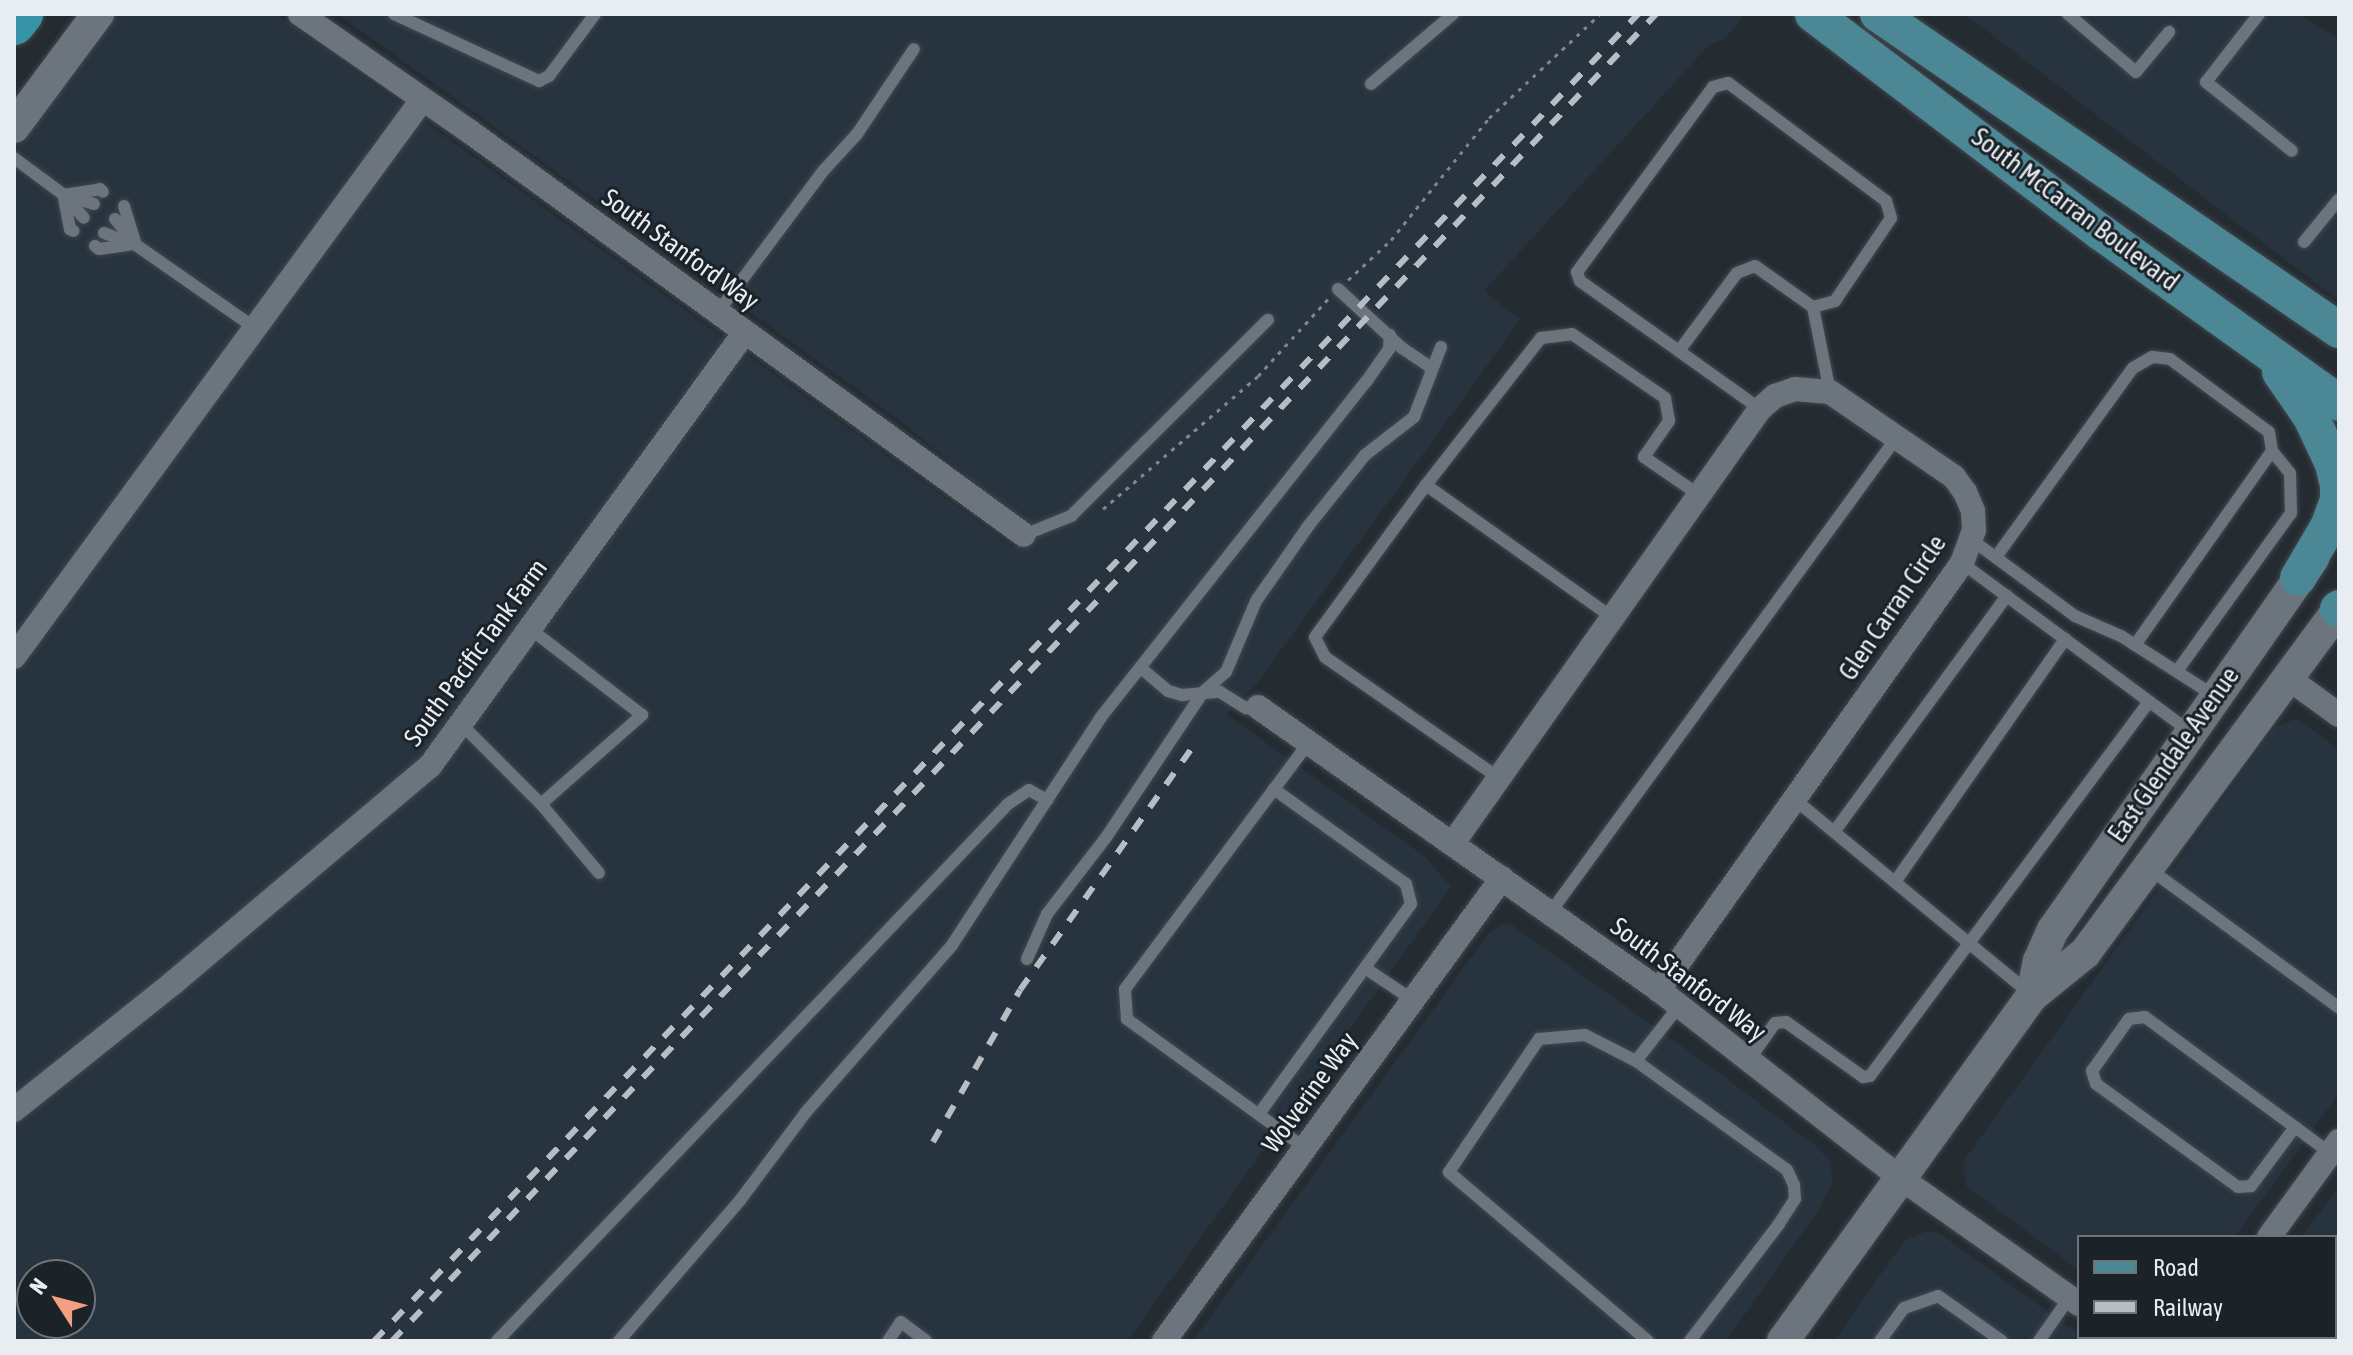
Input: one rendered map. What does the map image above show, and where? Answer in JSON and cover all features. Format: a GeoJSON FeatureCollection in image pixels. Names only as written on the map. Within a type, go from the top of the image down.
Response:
{"type":"FeatureCollection","features":[{"type":"Feature","properties":{"kind":"highway"},"geometry":{"type":"LineString","coordinates":[[14,24],[22,14]]}},
{"type":"Feature","properties":{"kind":"main road"},"geometry":{"type":"LineString","coordinates":[[14,127],[98,14]]}},
{"type":"Feature","properties":{"kind":"main road","name":"South McCarran Boulevard"},"geometry":{"type":"LineString","coordinates":[[1813,14],[2099,231],[2339,403]]}},
{"type":"Feature","properties":{"kind":"main road","name":"South McCarran Boulevard"},"geometry":{"type":"LineString","coordinates":[[1878,14],[2339,330]]}},
{"type":"Feature","properties":{"kind":"main road"},"geometry":{"type":"LineString","coordinates":[[2259,346],[2304,405],[2336,473],[2338,500],[2328,527],[2298,578]]}},
{"type":"Feature","properties":{"kind":"main road","name":"East Glendale Avenue"},"geometry":{"type":"LineString","coordinates":[[2032,996],[2039,961],[2053,930],[2298,578],[2339,525]]}},
{"type":"Feature","properties":{"kind":"main road","name":"East Glendale Avenue"},"geometry":{"type":"LineString","coordinates":[[1783,1341],[2032,996],[2085,953],[2339,608]]}},
{"type":"Feature","properties":{"kind":"street","name":"South Stanford Way"},"geometry":{"type":"LineString","coordinates":[[300,14],[1024,535]]}},
{"type":"Feature","properties":{"kind":"street"},"geometry":{"type":"LineString","coordinates":[[14,657],[422,100]]}},
{"type":"Feature","properties":{"kind":"street","name":"South Pacific Tank Farm"},"geometry":{"type":"LineString","coordinates":[[14,1110],[173,983],[427,769],[745,332]]}},
{"type":"Feature","properties":{"kind":"street"},"geometry":{"type":"LineString","coordinates":[[1453,843],[1760,409],[1775,396],[1795,389],[1830,392]]}},
{"type":"Feature","properties":{"kind":"street","name":"Glen Carran Circle"},"geometry":{"type":"LineString","coordinates":[[1659,990],[1967,552],[1973,511],[1954,477],[1830,392]]}},
{"type":"Feature","properties":{"kind":"street"},"geometry":{"type":"LineString","coordinates":[[2288,678],[2338,713]]}},
{"type":"Feature","properties":{"kind":"street","name":"South Stanford Way"},"geometry":{"type":"LineString","coordinates":[[1258,707],[1659,990],[1899,1177],[2074,1301]]}},
{"type":"Feature","properties":{"kind":"street","name":"Wolverine Way"},"geometry":{"type":"LineString","coordinates":[[1164,1341],[1502,878]]}},
{"type":"Feature","properties":{"kind":"street"},"geometry":{"type":"LineString","coordinates":[[2270,1235],[2335,1147]]}},
{"type":"Feature","properties":{"kind":"lane"},"geometry":{"type":"LineString","coordinates":[[394,14],[539,81],[549,76],[595,14]]}},
{"type":"Feature","properties":{"kind":"lane"},"geometry":{"type":"LineString","coordinates":[[1371,84],[1453,14]]}},
{"type":"Feature","properties":{"kind":"lane"},"geometry":{"type":"LineString","coordinates":[[2068,14],[2136,72],[2169,32]]}},
{"type":"Feature","properties":{"kind":"lane"},"geometry":{"type":"LineString","coordinates":[[2259,14],[2206,82],[2292,151]]}},
{"type":"Feature","properties":{"kind":"lane"},"geometry":{"type":"LineString","coordinates":[[718,312],[824,170],[857,134],[914,49]]}},
{"type":"Feature","properties":{"kind":"lane"},"geometry":{"type":"LineString","coordinates":[[1760,409],[1580,281],[1577,272],[1713,87],[1728,83],[1886,201],[1891,218],[1835,301],[1813,307]]}},
{"type":"Feature","properties":{"kind":"lane"},"geometry":{"type":"LineString","coordinates":[[14,158],[64,195],[84,218]]}},
{"type":"Feature","properties":{"kind":"lane"},"geometry":{"type":"LineString","coordinates":[[64,195],[100,189],[103,192]]}},
{"type":"Feature","properties":{"kind":"lane"},"geometry":{"type":"LineString","coordinates":[[64,195],[94,204]]}},
{"type":"Feature","properties":{"kind":"lane"},"geometry":{"type":"LineString","coordinates":[[64,195],[70,229],[74,231]]}},
{"type":"Feature","properties":{"kind":"lane"},"geometry":{"type":"LineString","coordinates":[[2304,242],[2339,199]]}},
{"type":"Feature","properties":{"kind":"lane"},"geometry":{"type":"LineString","coordinates":[[124,206],[128,209],[136,245]]}},
{"type":"Feature","properties":{"kind":"lane"},"geometry":{"type":"LineString","coordinates":[[115,219],[136,245]]}},
{"type":"Feature","properties":{"kind":"lane"},"geometry":{"type":"LineString","coordinates":[[104,233],[136,245],[255,328]]}},
{"type":"Feature","properties":{"kind":"lane"},"geometry":{"type":"LineString","coordinates":[[95,246],[99,249],[136,245]]}},
{"type":"Feature","properties":{"kind":"lane"},"geometry":{"type":"LineString","coordinates":[[1679,351],[1737,273],[1755,266],[1813,307],[1830,392]]}},
{"type":"Feature","properties":{"kind":"lane"},"geometry":{"type":"LineString","coordinates":[[1338,289],[1432,368]]}},
{"type":"Feature","properties":{"kind":"lane"},"geometry":{"type":"LineString","coordinates":[[1024,535],[1049,528],[1081,508],[1268,320]]}},
{"type":"Feature","properties":{"kind":"lane"},"geometry":{"type":"LineString","coordinates":[[1499,778],[1325,657],[1315,637],[1426,485],[1541,338],[1572,334],[1665,398],[1669,421],[1644,457],[1699,495]]}},
{"type":"Feature","properties":{"kind":"lane"},"geometry":{"type":"LineString","coordinates":[[619,1341],[741,1199],[806,1112],[952,945],[1101,717],[1366,382],[1389,349],[1390,335]]}},
{"type":"Feature","properties":{"kind":"lane"},"geometry":{"type":"LineString","coordinates":[[1027,959],[1047,914],[1107,836],[1203,692],[1226,672],[1256,601],[1309,525],[1365,455],[1414,417],[1441,347]]}},
{"type":"Feature","properties":{"kind":"lane"},"geometry":{"type":"LineString","coordinates":[[1996,557],[2133,368],[2152,357],[2170,359],[2269,432],[2272,451],[2290,473],[2291,513],[2177,671]]}},
{"type":"Feature","properties":{"kind":"lane"},"geometry":{"type":"LineString","coordinates":[[1550,913],[1897,437]]}},
{"type":"Feature","properties":{"kind":"lane"},"geometry":{"type":"LineString","coordinates":[[2135,645],[2272,451]]}},
{"type":"Feature","properties":{"kind":"lane"},"geometry":{"type":"LineString","coordinates":[[1426,485],[1612,617]]}},
{"type":"Feature","properties":{"kind":"lane"},"geometry":{"type":"LineString","coordinates":[[1967,552],[1996,557],[2075,616],[2135,645],[2215,696]]}},
{"type":"Feature","properties":{"kind":"lane"},"geometry":{"type":"LineString","coordinates":[[1967,552],[2007,596],[2190,732]]}},
{"type":"Feature","properties":{"kind":"lane"},"geometry":{"type":"LineString","coordinates":[[1834,832],[2007,596]]}},
{"type":"Feature","properties":{"kind":"lane"},"geometry":{"type":"LineString","coordinates":[[529,628],[642,715],[541,804]]}},
{"type":"Feature","properties":{"kind":"lane"},"geometry":{"type":"LineString","coordinates":[[1895,882],[2065,639]]}},
{"type":"Feature","properties":{"kind":"lane"},"geometry":{"type":"LineString","coordinates":[[1142,669],[1168,691],[1182,695],[1220,692],[1246,708],[1258,707]]}},
{"type":"Feature","properties":{"kind":"lane"},"geometry":{"type":"LineString","coordinates":[[1749,1060],[1775,1023],[1786,1022],[1863,1077],[1870,1076],[1971,945],[2149,702]]}},
{"type":"Feature","properties":{"kind":"lane"},"geometry":{"type":"LineString","coordinates":[[461,724],[541,804],[599,873]]}},
{"type":"Feature","properties":{"kind":"lane"},"geometry":{"type":"LineString","coordinates":[[1305,1148],[1127,1019],[1125,989],[1309,742]]}},
{"type":"Feature","properties":{"kind":"lane"},"geometry":{"type":"LineString","coordinates":[[1259,1114],[1411,904],[1406,884],[1274,789]]}},
{"type":"Feature","properties":{"kind":"lane"},"geometry":{"type":"LineString","coordinates":[[497,1341],[1008,804],[1029,790],[1047,800]]}},
{"type":"Feature","properties":{"kind":"lane"},"geometry":{"type":"LineString","coordinates":[[1794,799],[2032,996]]}},
{"type":"Feature","properties":{"kind":"lane"},"geometry":{"type":"LineString","coordinates":[[2148,868],[2339,1008]]}},
{"type":"Feature","properties":{"kind":"lane"},"geometry":{"type":"LineString","coordinates":[[1365,968],[1413,1000]]}},
{"type":"Feature","properties":{"kind":"lane"},"geometry":{"type":"LineString","coordinates":[[1636,1061],[1679,1006]]}},
{"type":"Feature","properties":{"kind":"lane"},"geometry":{"type":"LineString","coordinates":[[2295,1127],[2251,1186],[2238,1187],[2096,1084],[2092,1071],[2129,1019],[2145,1017],[2295,1127],[2335,1147]]}},
{"type":"Feature","properties":{"kind":"lane"},"geometry":{"type":"LineString","coordinates":[[1648,1341],[1449,1172],[1539,1039],[1585,1035],[1636,1061],[1787,1170],[1794,1185],[1795,1199],[1690,1341]]}},
{"type":"Feature","properties":{"kind":"lane"},"geometry":{"type":"LineString","coordinates":[[1880,1341],[1904,1308],[1938,1296],[2002,1341]]}},
{"type":"Feature","properties":{"kind":"lane"},"geometry":{"type":"LineString","coordinates":[[2042,1340],[2074,1301]]}},
{"type":"Feature","properties":{"kind":"lane"},"geometry":{"type":"LineString","coordinates":[[888,1341],[901,1322],[926,1341]]}},
{"type":"Feature","properties":{"kind":"path"},"geometry":{"type":"LineString","coordinates":[[1094,516],[1258,376],[1338,289],[1391,240],[1489,118],[1600,14]]}},
{"type":"Feature","properties":{"kind":"shaded area"},"geometry":{"type":"Polygon","coordinates":[[[116,14],[276,14],[1014,548],[1029,526],[899,420],[338,14],[1746,14],[1725,38],[1708,46],[1484,291],[1520,320],[1257,683],[1226,714],[1425,857],[1451,887],[1127,1341],[14,1341],[14,151],[116,14]]]}},
{"type":"Feature","properties":{"kind":"shaded area"},"geometry":{"type":"Polygon","coordinates":[[[1965,14],[2299,14],[2339,39],[2339,301],[1965,14]]]}},
{"type":"Feature","properties":{"kind":"shaded area"},"geometry":{"type":"Polygon","coordinates":[[[2296,719],[2339,749],[2339,1093],[2236,1235],[2077,1235],[2077,1269],[1966,1186],[1963,1162],[2275,727],[2296,719]]]}},
{"type":"Feature","properties":{"kind":"shaded area"},"geometry":{"type":"Polygon","coordinates":[[[1503,923],[1509,923],[1719,1073],[1817,1147],[1831,1163],[1832,1184],[1817,1212],[1726,1341],[1193,1341],[1489,933],[1503,923]]]}},
{"type":"Feature","properties":{"kind":"shaded area"},"geometry":{"type":"Polygon","coordinates":[[[2339,1186],[2339,1341],[2227,1341],[2337,1339],[2337,1235],[2303,1235],[2339,1186]]]}},
{"type":"Feature","properties":{"kind":"shaded area"},"geometry":{"type":"Polygon","coordinates":[[[1927,1231],[1939,1233],[2077,1333],[2077,1339],[2088,1341],[1834,1341],[1904,1241],[1927,1231]]]}},
{"type":"Feature","properties":{"kind":"railway"},"geometry":{"type":"LineString","coordinates":[[374,1341],[1638,14]]}},
{"type":"Feature","properties":{"kind":"railway"},"geometry":{"type":"LineString","coordinates":[[392,1341],[1656,14]]}},
{"type":"Feature","properties":{"kind":"railway"},"geometry":{"type":"LineString","coordinates":[[933,1142],[1020,990],[1194,745]]}}]}
